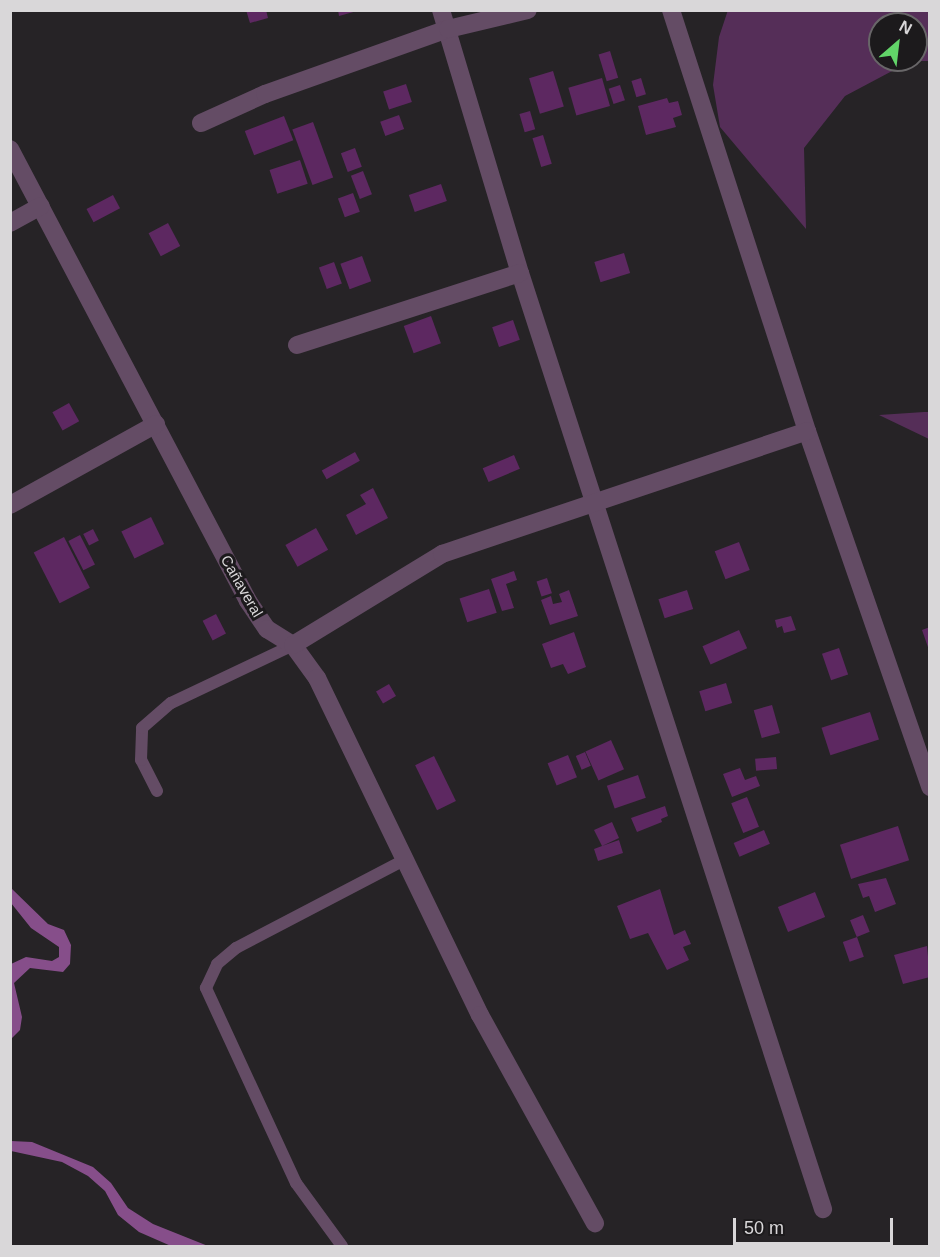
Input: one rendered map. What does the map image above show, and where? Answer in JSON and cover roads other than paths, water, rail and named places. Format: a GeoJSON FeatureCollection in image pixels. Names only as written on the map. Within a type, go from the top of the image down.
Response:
{"type":"FeatureCollection","features":[{"type":"Feature","properties":{"kind":"street"},"geometry":{"type":"LineString","coordinates":[[441,10],[520,273],[823,1209]]}},
{"type":"Feature","properties":{"kind":"street"},"geometry":{"type":"LineString","coordinates":[[201,123],[265,94],[448,29],[528,10]]}},
{"type":"Feature","properties":{"kind":"street"},"geometry":{"type":"LineString","coordinates":[[671,10],[807,431],[930,787]]}},
{"type":"Feature","properties":{"kind":"street","name":"Cañaveral"},"geometry":{"type":"LineString","coordinates":[[10,149],[248,601],[267,629],[293,645],[317,678],[480,1015],[595,1223]]}},
{"type":"Feature","properties":{"kind":"street"},"geometry":{"type":"LineString","coordinates":[[10,223],[41,206]]}},
{"type":"Feature","properties":{"kind":"street"},"geometry":{"type":"LineString","coordinates":[[297,345],[520,273]]}},
{"type":"Feature","properties":{"kind":"street"},"geometry":{"type":"LineString","coordinates":[[10,505],[156,424]]}},
{"type":"Feature","properties":{"kind":"street"},"geometry":{"type":"LineString","coordinates":[[293,645],[442,554],[807,431]]}},
{"type":"Feature","properties":{"kind":"lane"},"geometry":{"type":"LineString","coordinates":[[157,791],[141,760],[142,728],[171,703],[293,645]]}},
{"type":"Feature","properties":{"kind":"lane"},"geometry":{"type":"LineString","coordinates":[[342,1246],[296,1183],[206,988],[217,964],[236,948],[406,859]]}}]}
